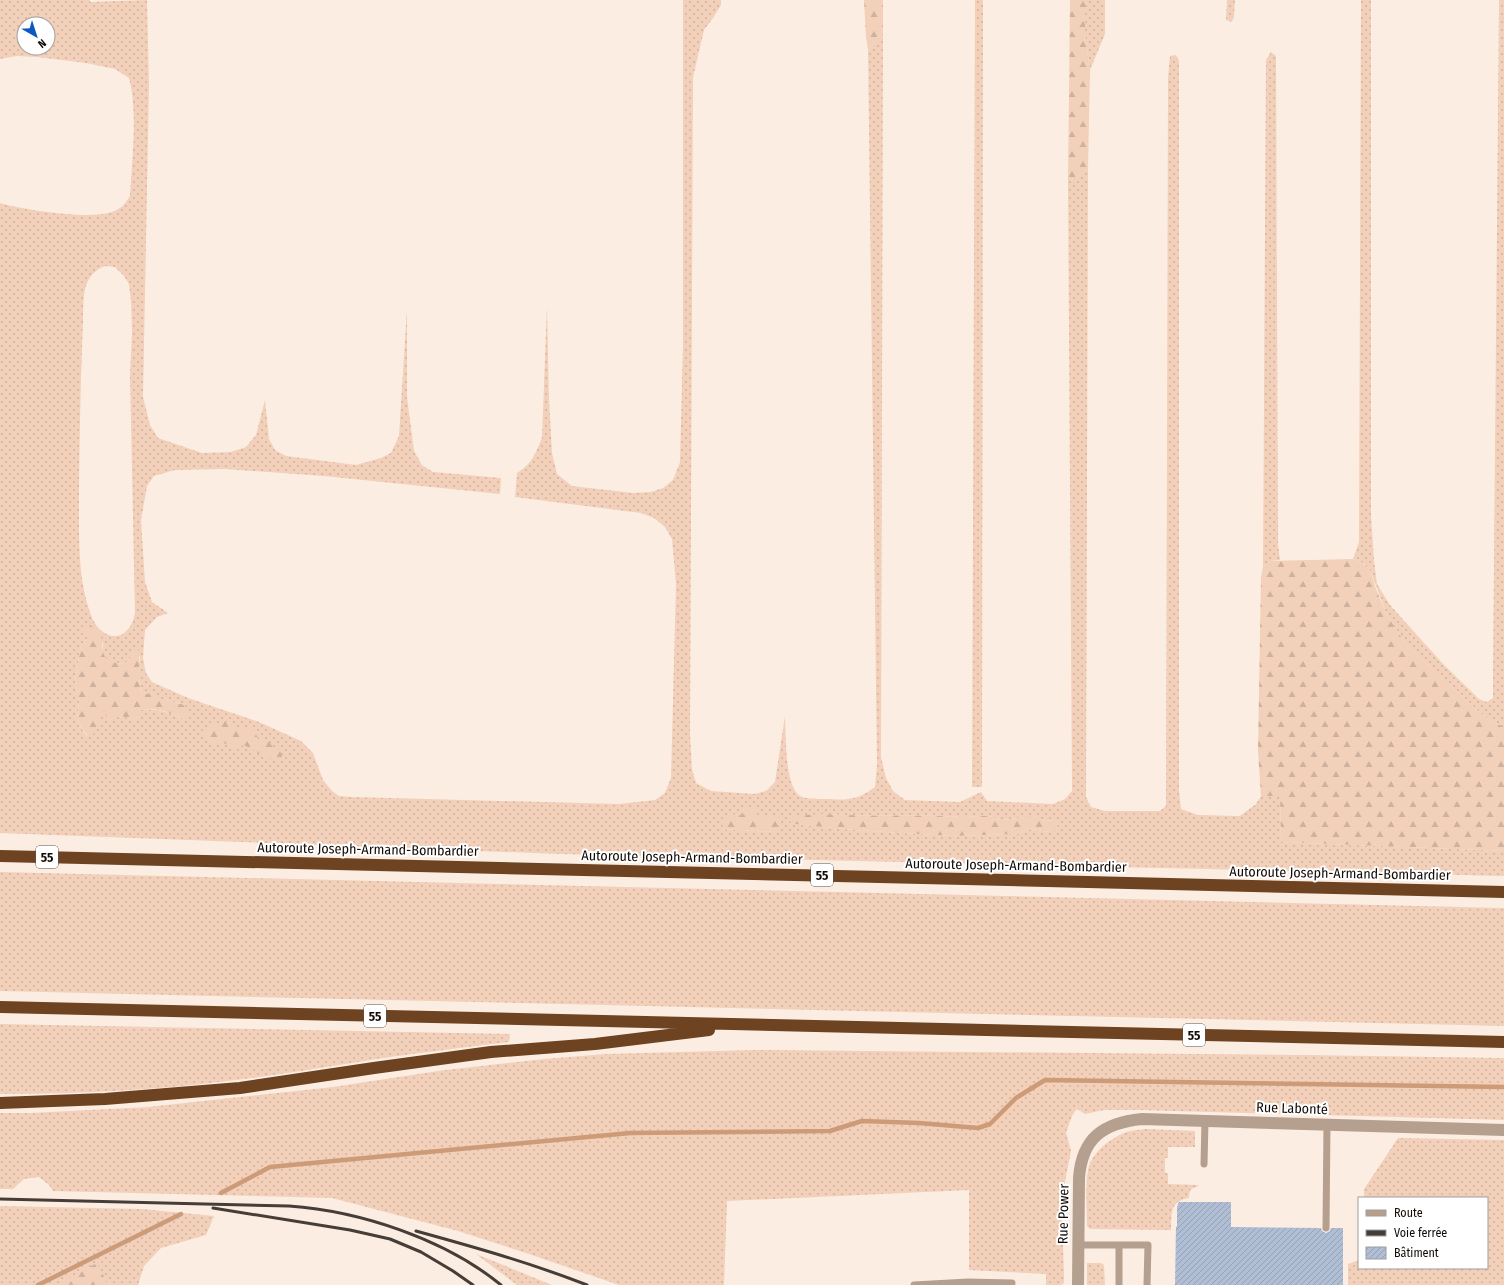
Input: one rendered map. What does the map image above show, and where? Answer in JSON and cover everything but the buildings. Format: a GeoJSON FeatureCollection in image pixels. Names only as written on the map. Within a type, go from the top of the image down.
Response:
{"type":"FeatureCollection","features":[{"type":"Feature","properties":{"kind":"highway","name":"Autoroute Joseph-Armand-Bombardier"},"geometry":{"type":"LineString","coordinates":[[0,856],[1504,892]]}},
{"type":"Feature","properties":{"kind":"highway","name":"55"},"geometry":{"type":"LineString","coordinates":[[0,1007],[1504,1042]]}},
{"type":"Feature","properties":{"kind":"highway"},"geometry":{"type":"LineString","coordinates":[[0,1103],[112,1099],[240,1088],[491,1052],[595,1044],[750,1025]]}},
{"type":"Feature","properties":{"kind":"street","name":"Rue Labonté"},"geometry":{"type":"LineString","coordinates":[[1087,1146],[1096,1134],[1109,1126],[1123,1121],[1142,1119],[1504,1130]]}},
{"type":"Feature","properties":{"kind":"street","name":"Rue Power"},"geometry":{"type":"LineString","coordinates":[[1078,1285],[1079,1173],[1081,1160],[1087,1146]]}},
{"type":"Feature","properties":{"kind":"lane"},"geometry":{"type":"LineString","coordinates":[[1204,1164],[1205,1120]]}},
{"type":"Feature","properties":{"kind":"lane"},"geometry":{"type":"LineString","coordinates":[[1326,1228],[1327,1124]]}},
{"type":"Feature","properties":{"kind":"lane"},"geometry":{"type":"LineString","coordinates":[[1078,1245],[1148,1245],[1147,1285]]}},
{"type":"Feature","properties":{"kind":"lane"},"geometry":{"type":"LineString","coordinates":[[1119,1245],[1119,1285]]}},
{"type":"Feature","properties":{"kind":"lane"},"geometry":{"type":"LineString","coordinates":[[914,1285],[968,1282],[1013,1284]]}},
{"type":"Feature","properties":{"kind":"green space"},"geometry":{"type":"Polygon","coordinates":[[[0,0],[90,0],[90,2],[147,0],[149,84],[143,397],[150,425],[158,438],[202,453],[231,452],[246,447],[256,435],[265,400],[269,439],[275,450],[286,456],[356,465],[381,458],[391,453],[399,436],[407,309],[407,397],[414,451],[422,465],[433,472],[501,478],[500,494],[324,476],[225,469],[175,470],[154,476],[147,486],[141,520],[145,582],[152,602],[168,613],[157,617],[145,630],[143,658],[146,673],[152,682],[188,698],[259,722],[301,741],[313,753],[323,780],[332,791],[339,796],[619,804],[655,800],[665,793],[671,778],[676,584],[672,539],[665,527],[654,518],[641,513],[515,497],[517,473],[530,462],[542,438],[547,306],[552,453],[557,474],[572,486],[633,493],[651,492],[663,488],[673,480],[680,462],[683,345],[683,0],[721,0],[721,5],[704,30],[693,77],[690,734],[692,769],[696,783],[711,791],[754,794],[766,791],[775,782],[785,716],[787,760],[792,784],[796,792],[805,798],[843,800],[865,794],[875,787],[877,765],[868,50],[883,33],[881,757],[886,778],[893,791],[905,800],[960,802],[981,792],[987,801],[1053,804],[1065,799],[1072,791],[1068,182],[1088,170],[1086,797],[1091,807],[1105,811],[1160,811],[1166,806],[1168,78],[1170,56],[1176,55],[1179,61],[1179,790],[1181,809],[1198,815],[1240,816],[1256,804],[1261,796],[1280,796],[1281,842],[1504,851],[1504,876],[560,854],[0,833],[0,203],[40,211],[73,215],[102,214],[112,212],[120,208],[130,196],[134,121],[132,91],[129,78],[115,69],[86,63],[17,56],[0,59],[0,0]],[[106,266],[92,274],[85,289],[83,301],[79,546],[81,574],[91,615],[98,628],[109,635],[115,636],[121,635],[126,631],[132,624],[135,613],[130,375],[132,332],[129,284],[124,276],[115,267],[106,266]],[[87,639],[81,645],[75,681],[79,701],[77,720],[87,737],[99,712],[105,712],[108,721],[119,716],[136,719],[141,710],[163,712],[184,719],[180,703],[158,699],[153,693],[143,694],[141,691],[139,676],[140,657],[133,653],[130,660],[123,664],[107,661],[103,652],[103,643],[87,639]],[[822,814],[794,824],[854,830],[952,836],[1019,834],[1027,829],[1051,832],[1054,820],[1045,821],[1034,817],[1000,820],[991,816],[964,817],[822,814]],[[743,815],[721,829],[774,832],[765,818],[743,815]]]}},
{"type":"Feature","properties":{"kind":"green space"},"geometry":{"type":"Polygon","coordinates":[[[864,0],[883,0],[883,33],[868,50],[866,37],[864,0]]]}},
{"type":"Feature","properties":{"kind":"green space"},"geometry":{"type":"Polygon","coordinates":[[[975,0],[983,0],[982,787],[972,787],[975,0]]]}},
{"type":"Feature","properties":{"kind":"green space"},"geometry":{"type":"Polygon","coordinates":[[[1070,0],[1085,0],[1085,35],[1090,70],[1088,170],[1068,182],[1070,0]]]}},
{"type":"Feature","properties":{"kind":"green space"},"geometry":{"type":"Polygon","coordinates":[[[1085,0],[1105,0],[1105,34],[1090,70],[1085,35],[1085,0]]]}},
{"type":"Feature","properties":{"kind":"green space"},"geometry":{"type":"Polygon","coordinates":[[[1227,0],[1235,0],[1232,22],[1226,20],[1227,0]]]}},
{"type":"Feature","properties":{"kind":"green space"},"geometry":{"type":"Polygon","coordinates":[[[1361,0],[1371,0],[1371,514],[1377,584],[1390,605],[1444,665],[1479,699],[1487,702],[1493,698],[1499,0],[1504,0],[1504,727],[1486,718],[1407,646],[1387,615],[1370,570],[1363,563],[1353,559],[1359,542],[1361,0]]]}},
{"type":"Feature","properties":{"kind":"green space"},"geometry":{"type":"Polygon","coordinates":[[[1271,52],[1276,56],[1278,544],[1280,560],[1270,561],[1263,567],[1266,60],[1271,52]]]}},
{"type":"Feature","properties":{"kind":"green space"},"geometry":{"type":"Polygon","coordinates":[[[1353,559],[1363,563],[1370,570],[1387,615],[1407,646],[1486,718],[1504,727],[1504,851],[1281,842],[1280,796],[1261,796],[1258,751],[1261,576],[1263,567],[1270,561],[1353,559]]]}},
{"type":"Feature","properties":{"kind":"green space"},"geometry":{"type":"Polygon","coordinates":[[[92,626],[101,634],[103,652],[107,661],[123,664],[138,648],[139,678],[143,694],[153,693],[162,699],[182,704],[190,711],[189,716],[185,719],[163,711],[147,709],[141,710],[136,719],[119,716],[108,721],[105,712],[99,712],[97,730],[88,737],[77,720],[79,701],[75,681],[81,645],[87,639],[84,627],[92,626]]]}},
{"type":"Feature","properties":{"kind":"green space"},"geometry":{"type":"Polygon","coordinates":[[[221,720],[230,724],[232,729],[254,729],[258,739],[269,740],[273,747],[280,750],[282,757],[278,759],[268,758],[243,745],[236,749],[224,743],[210,744],[204,738],[204,731],[212,723],[218,724],[221,720]]]}},
{"type":"Feature","properties":{"kind":"green space"},"geometry":{"type":"Polygon","coordinates":[[[746,806],[755,808],[758,817],[765,818],[776,815],[780,819],[779,825],[774,832],[721,829],[729,814],[743,815],[746,806]]]}},
{"type":"Feature","properties":{"kind":"green space"},"geometry":{"type":"Polygon","coordinates":[[[822,814],[964,817],[991,816],[1000,820],[1034,817],[1045,821],[1054,820],[1058,825],[1057,829],[1052,832],[1027,829],[1019,834],[952,836],[854,830],[794,824],[790,822],[793,816],[822,814]]]}},
{"type":"Feature","properties":{"kind":"green space"},"geometry":{"type":"Polygon","coordinates":[[[0,872],[1504,908],[1504,1026],[0,991],[0,872]]]}},
{"type":"Feature","properties":{"kind":"green space"},"geometry":{"type":"Polygon","coordinates":[[[0,1024],[510,1034],[509,1042],[399,1056],[254,1078],[118,1091],[0,1094],[0,1024]]]}},
{"type":"Feature","properties":{"kind":"green space"},"geometry":{"type":"Polygon","coordinates":[[[755,1050],[1504,1058],[1504,1120],[1139,1110],[1104,1110],[1085,1114],[1077,1109],[1066,1132],[1071,1151],[1065,1181],[1062,1219],[1064,1283],[1061,1285],[1046,1285],[1046,1274],[969,1270],[969,1190],[727,1201],[724,1285],[619,1285],[458,1231],[332,1198],[53,1191],[49,1185],[39,1177],[24,1179],[13,1189],[0,1189],[0,1113],[31,1113],[148,1107],[333,1087],[445,1070],[544,1059],[606,1054],[755,1050]]]}},
{"type":"Feature","properties":{"kind":"green space"},"geometry":{"type":"Polygon","coordinates":[[[1146,1129],[1195,1131],[1195,1147],[1168,1147],[1168,1158],[1165,1158],[1165,1173],[1168,1173],[1168,1184],[1198,1185],[1197,1187],[1190,1190],[1189,1198],[1178,1202],[1175,1205],[1172,1214],[1171,1230],[1090,1229],[1087,1226],[1086,1198],[1088,1170],[1093,1158],[1102,1147],[1124,1133],[1146,1129]]]}},
{"type":"Feature","properties":{"kind":"green space"},"geometry":{"type":"Polygon","coordinates":[[[1398,1138],[1504,1140],[1504,1285],[1348,1285],[1348,1264],[1358,1260],[1358,1269],[1488,1269],[1488,1197],[1364,1197],[1364,1189],[1398,1138]]]}},
{"type":"Feature","properties":{"kind":"green space"},"geometry":{"type":"Polygon","coordinates":[[[0,1206],[142,1209],[214,1216],[206,1235],[161,1248],[144,1266],[138,1285],[0,1285],[0,1206]]]}},
{"type":"Feature","properties":{"kind":"green space"},"geometry":{"type":"Polygon","coordinates":[[[476,1254],[552,1285],[517,1285],[476,1254]]]}},
{"type":"Feature","properties":{"kind":"green space"},"geometry":{"type":"Polygon","coordinates":[[[97,1263],[108,1285],[56,1285],[97,1263]]]}},
{"type":"Feature","properties":{"kind":"green space"},"geometry":{"type":"Polygon","coordinates":[[[1087,1263],[1101,1263],[1104,1265],[1105,1285],[1087,1285],[1087,1263]]]}},
{"type":"Feature","properties":{"kind":"waterway"},"geometry":{"type":"LineString","coordinates":[[221,1193],[270,1167],[630,1133],[830,1131],[862,1121],[919,1123],[978,1128],[990,1124],[1016,1098],[1045,1080],[1504,1087]]}},
{"type":"Feature","properties":{"kind":"waterway"},"geometry":{"type":"LineString","coordinates":[[38,1285],[181,1214]]}},
{"type":"Feature","properties":{"kind":"railway"},"geometry":{"type":"LineString","coordinates":[[0,1199],[289,1206],[316,1209],[373,1221],[428,1241],[479,1269],[501,1285]]}},
{"type":"Feature","properties":{"kind":"railway"},"geometry":{"type":"LineString","coordinates":[[213,1208],[350,1230],[390,1239],[421,1252],[473,1285]]}},
{"type":"Feature","properties":{"kind":"railway"},"geometry":{"type":"LineString","coordinates":[[416,1231],[524,1262],[587,1285]]}}]}
